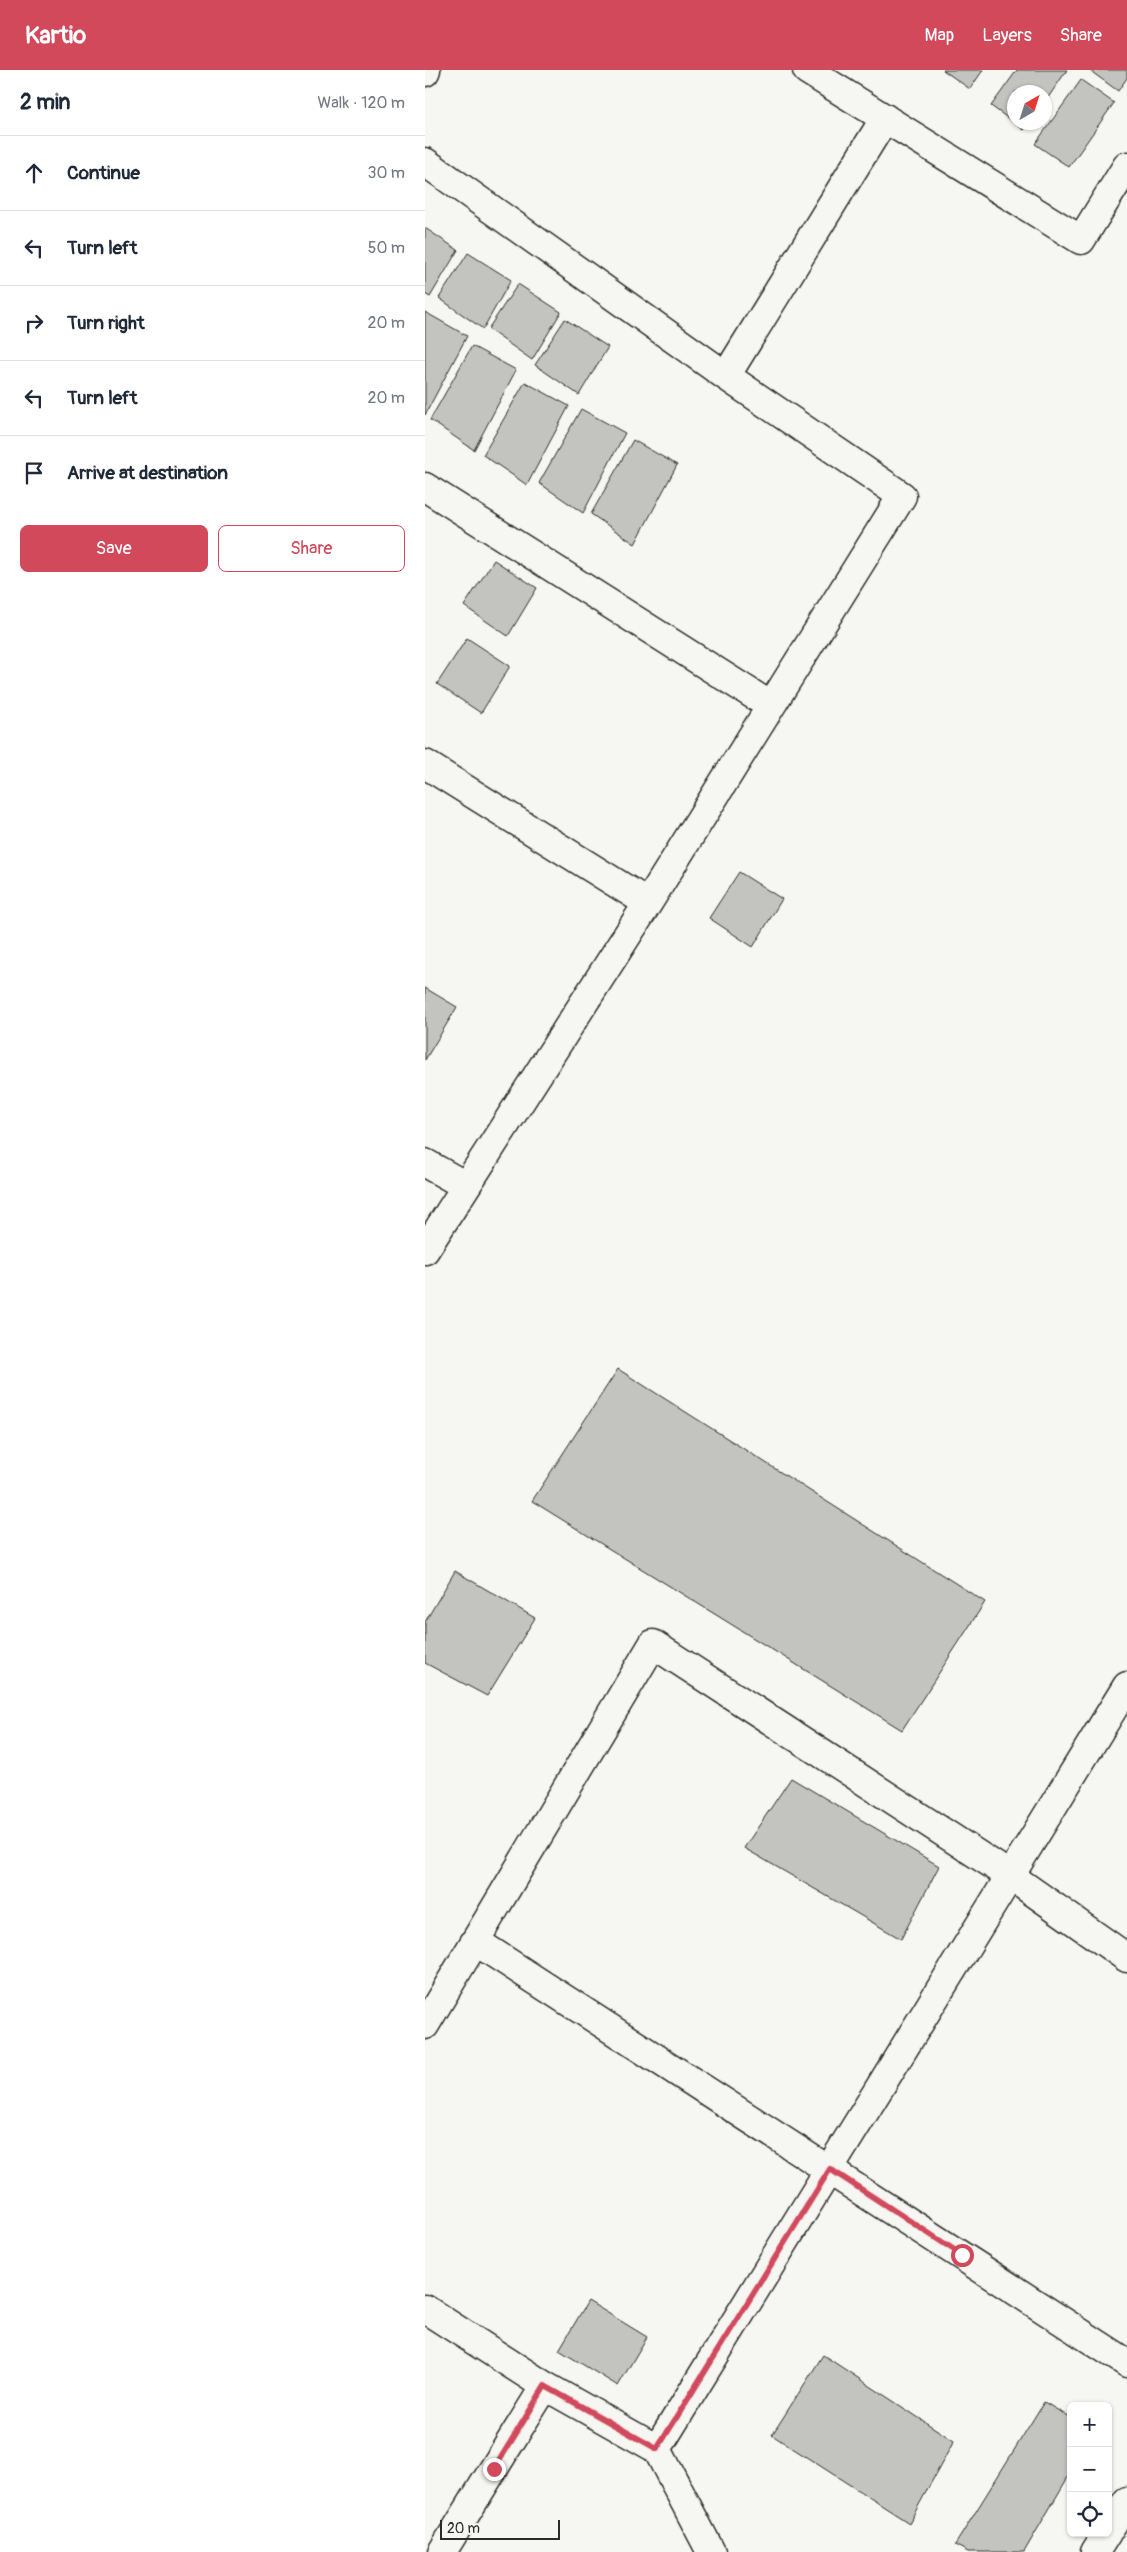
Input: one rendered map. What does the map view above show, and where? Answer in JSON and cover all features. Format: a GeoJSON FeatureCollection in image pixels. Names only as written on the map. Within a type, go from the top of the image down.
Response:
{"type":"FeatureCollection","features":[{"type":"Feature","properties":{"kind":"street"},"geometry":{"type":"LineString","coordinates":[[807,70],[1081,240],[1127,166]]}},
{"type":"Feature","properties":{"kind":"street"},"geometry":{"type":"LineString","coordinates":[[726,376],[885,118]]}},
{"type":"Feature","properties":{"kind":"street"},"geometry":{"type":"LineString","coordinates":[[425,162],[726,376],[902,496],[648,903],[425,1250]]}},
{"type":"Feature","properties":{"kind":"street"},"geometry":{"type":"LineString","coordinates":[[425,487],[771,706]]}},
{"type":"Feature","properties":{"kind":"street"},"geometry":{"type":"LineString","coordinates":[[425,764],[648,903]]}},
{"type":"Feature","properties":{"kind":"street"},"geometry":{"type":"LineString","coordinates":[[425,1163],[466,1186]]}},
{"type":"Feature","properties":{"kind":"street"},"geometry":{"type":"LineString","coordinates":[[425,2025],[653,1644],[1009,1875],[1127,1958]]}},
{"type":"Feature","properties":{"kind":"street"},"geometry":{"type":"LineString","coordinates":[[657,2449],[1127,1686]]}},
{"type":"Feature","properties":{"kind":"street"},"geometry":{"type":"LineString","coordinates":[[475,1941],[1127,2363]]}},
{"type":"Feature","properties":{"kind":"street"},"geometry":{"type":"LineString","coordinates":[[425,2309],[545,2386],[657,2449],[712,2552]]}},
{"type":"Feature","properties":{"kind":"street"},"geometry":{"type":"LineString","coordinates":[[442,2552],[545,2386]]}},
{"type":"Feature","properties":{"kind":"street"},"geometry":{"type":"LineString","coordinates":[[1112,2525],[1127,2501]]}},
{"type":"Feature","properties":{"kind":"street"},"geometry":{"type":"LineString","coordinates":[[1095,2552],[1105,2537]]}},
{"type":"Feature","properties":{"kind":"building"},"geometry":{"type":"Polygon","coordinates":[[[943,70],[983,70],[970,89],[943,70]]]}},
{"type":"Feature","properties":{"kind":"building"},"geometry":{"type":"Polygon","coordinates":[[[1017,70],[1067,70],[1052,92],[1052,85],[1007,85],[1007,118],[991,106],[1017,70]]]}},
{"type":"Feature","properties":{"kind":"building"},"geometry":{"type":"Polygon","coordinates":[[[1089,70],[1127,70],[1127,78],[1118,91],[1089,70]]]}},
{"type":"Feature","properties":{"kind":"building"},"geometry":{"type":"Polygon","coordinates":[[[1081,80],[1114,103],[1069,167],[1035,144],[1045,130],[1052,130],[1052,120],[1081,80]]]}},
{"type":"Feature","properties":{"kind":"building"},"geometry":{"type":"Polygon","coordinates":[[[425,228],[458,250],[430,297],[425,294],[425,228]]]}},
{"type":"Feature","properties":{"kind":"building"},"geometry":{"type":"Polygon","coordinates":[[[468,253],[511,280],[483,329],[439,298],[468,253]]]}},
{"type":"Feature","properties":{"kind":"building"},"geometry":{"type":"Polygon","coordinates":[[[518,284],[561,312],[532,360],[488,329],[518,284]]]}},
{"type":"Feature","properties":{"kind":"building"},"geometry":{"type":"Polygon","coordinates":[[[425,312],[467,336],[425,415],[425,312]]]}},
{"type":"Feature","properties":{"kind":"building"},"geometry":{"type":"Polygon","coordinates":[[[565,319],[608,347],[579,395],[535,365],[565,319]]]}},
{"type":"Feature","properties":{"kind":"building"},"geometry":{"type":"Polygon","coordinates":[[[472,346],[516,370],[474,450],[430,420],[472,346]]]}},
{"type":"Feature","properties":{"kind":"building"},"geometry":{"type":"Polygon","coordinates":[[[525,382],[569,406],[527,485],[483,455],[525,382]]]}},
{"type":"Feature","properties":{"kind":"building"},"geometry":{"type":"Polygon","coordinates":[[[581,409],[625,433],[583,513],[539,483],[581,409]]]}},
{"type":"Feature","properties":{"kind":"building"},"geometry":{"type":"Polygon","coordinates":[[[633,440],[677,465],[635,544],[591,514],[633,440]]]}},
{"type":"Feature","properties":{"kind":"building"},"geometry":{"type":"Polygon","coordinates":[[[494,560],[537,588],[508,636],[464,606],[494,560]]]}},
{"type":"Feature","properties":{"kind":"building"},"geometry":{"type":"Polygon","coordinates":[[[467,638],[510,666],[481,713],[437,684],[467,638]]]}},
{"type":"Feature","properties":{"kind":"building"},"geometry":{"type":"Polygon","coordinates":[[[739,872],[782,899],[753,947],[709,918],[739,872]]]}},
{"type":"Feature","properties":{"kind":"building"},"geometry":{"type":"Polygon","coordinates":[[[425,988],[457,1007],[425,1060],[425,988]]]}},
{"type":"Feature","properties":{"kind":"building"},"geometry":{"type":"Polygon","coordinates":[[[618,1369],[985,1602],[902,1730],[532,1501],[618,1369]]]}},
{"type":"Feature","properties":{"kind":"building"},"geometry":{"type":"Polygon","coordinates":[[[455,1571],[535,1618],[487,1696],[425,1663],[425,1622],[455,1571]]]}},
{"type":"Feature","properties":{"kind":"building"},"geometry":{"type":"Polygon","coordinates":[[[791,1778],[939,1866],[901,1939],[744,1848],[791,1778]]]}},
{"type":"Feature","properties":{"kind":"building"},"geometry":{"type":"Polygon","coordinates":[[[588,2301],[647,2337],[618,2386],[559,2350],[588,2301]]]}},
{"type":"Feature","properties":{"kind":"building"},"geometry":{"type":"Polygon","coordinates":[[[823,2355],[954,2441],[909,2523],[772,2435],[823,2355]]]}},
{"type":"Feature","properties":{"kind":"building"},"geometry":{"type":"Polygon","coordinates":[[[1044,2402],[1067,2416],[1067,2479],[1024,2552],[968,2552],[955,2545],[1044,2402]]]}},
{"type":"Feature","properties":{"kind":"route"},"geometry":{"type":"LineString","coordinates":[[494,2469],[545,2386],[657,2449],[830,2169],[962,2255]]}}]}
